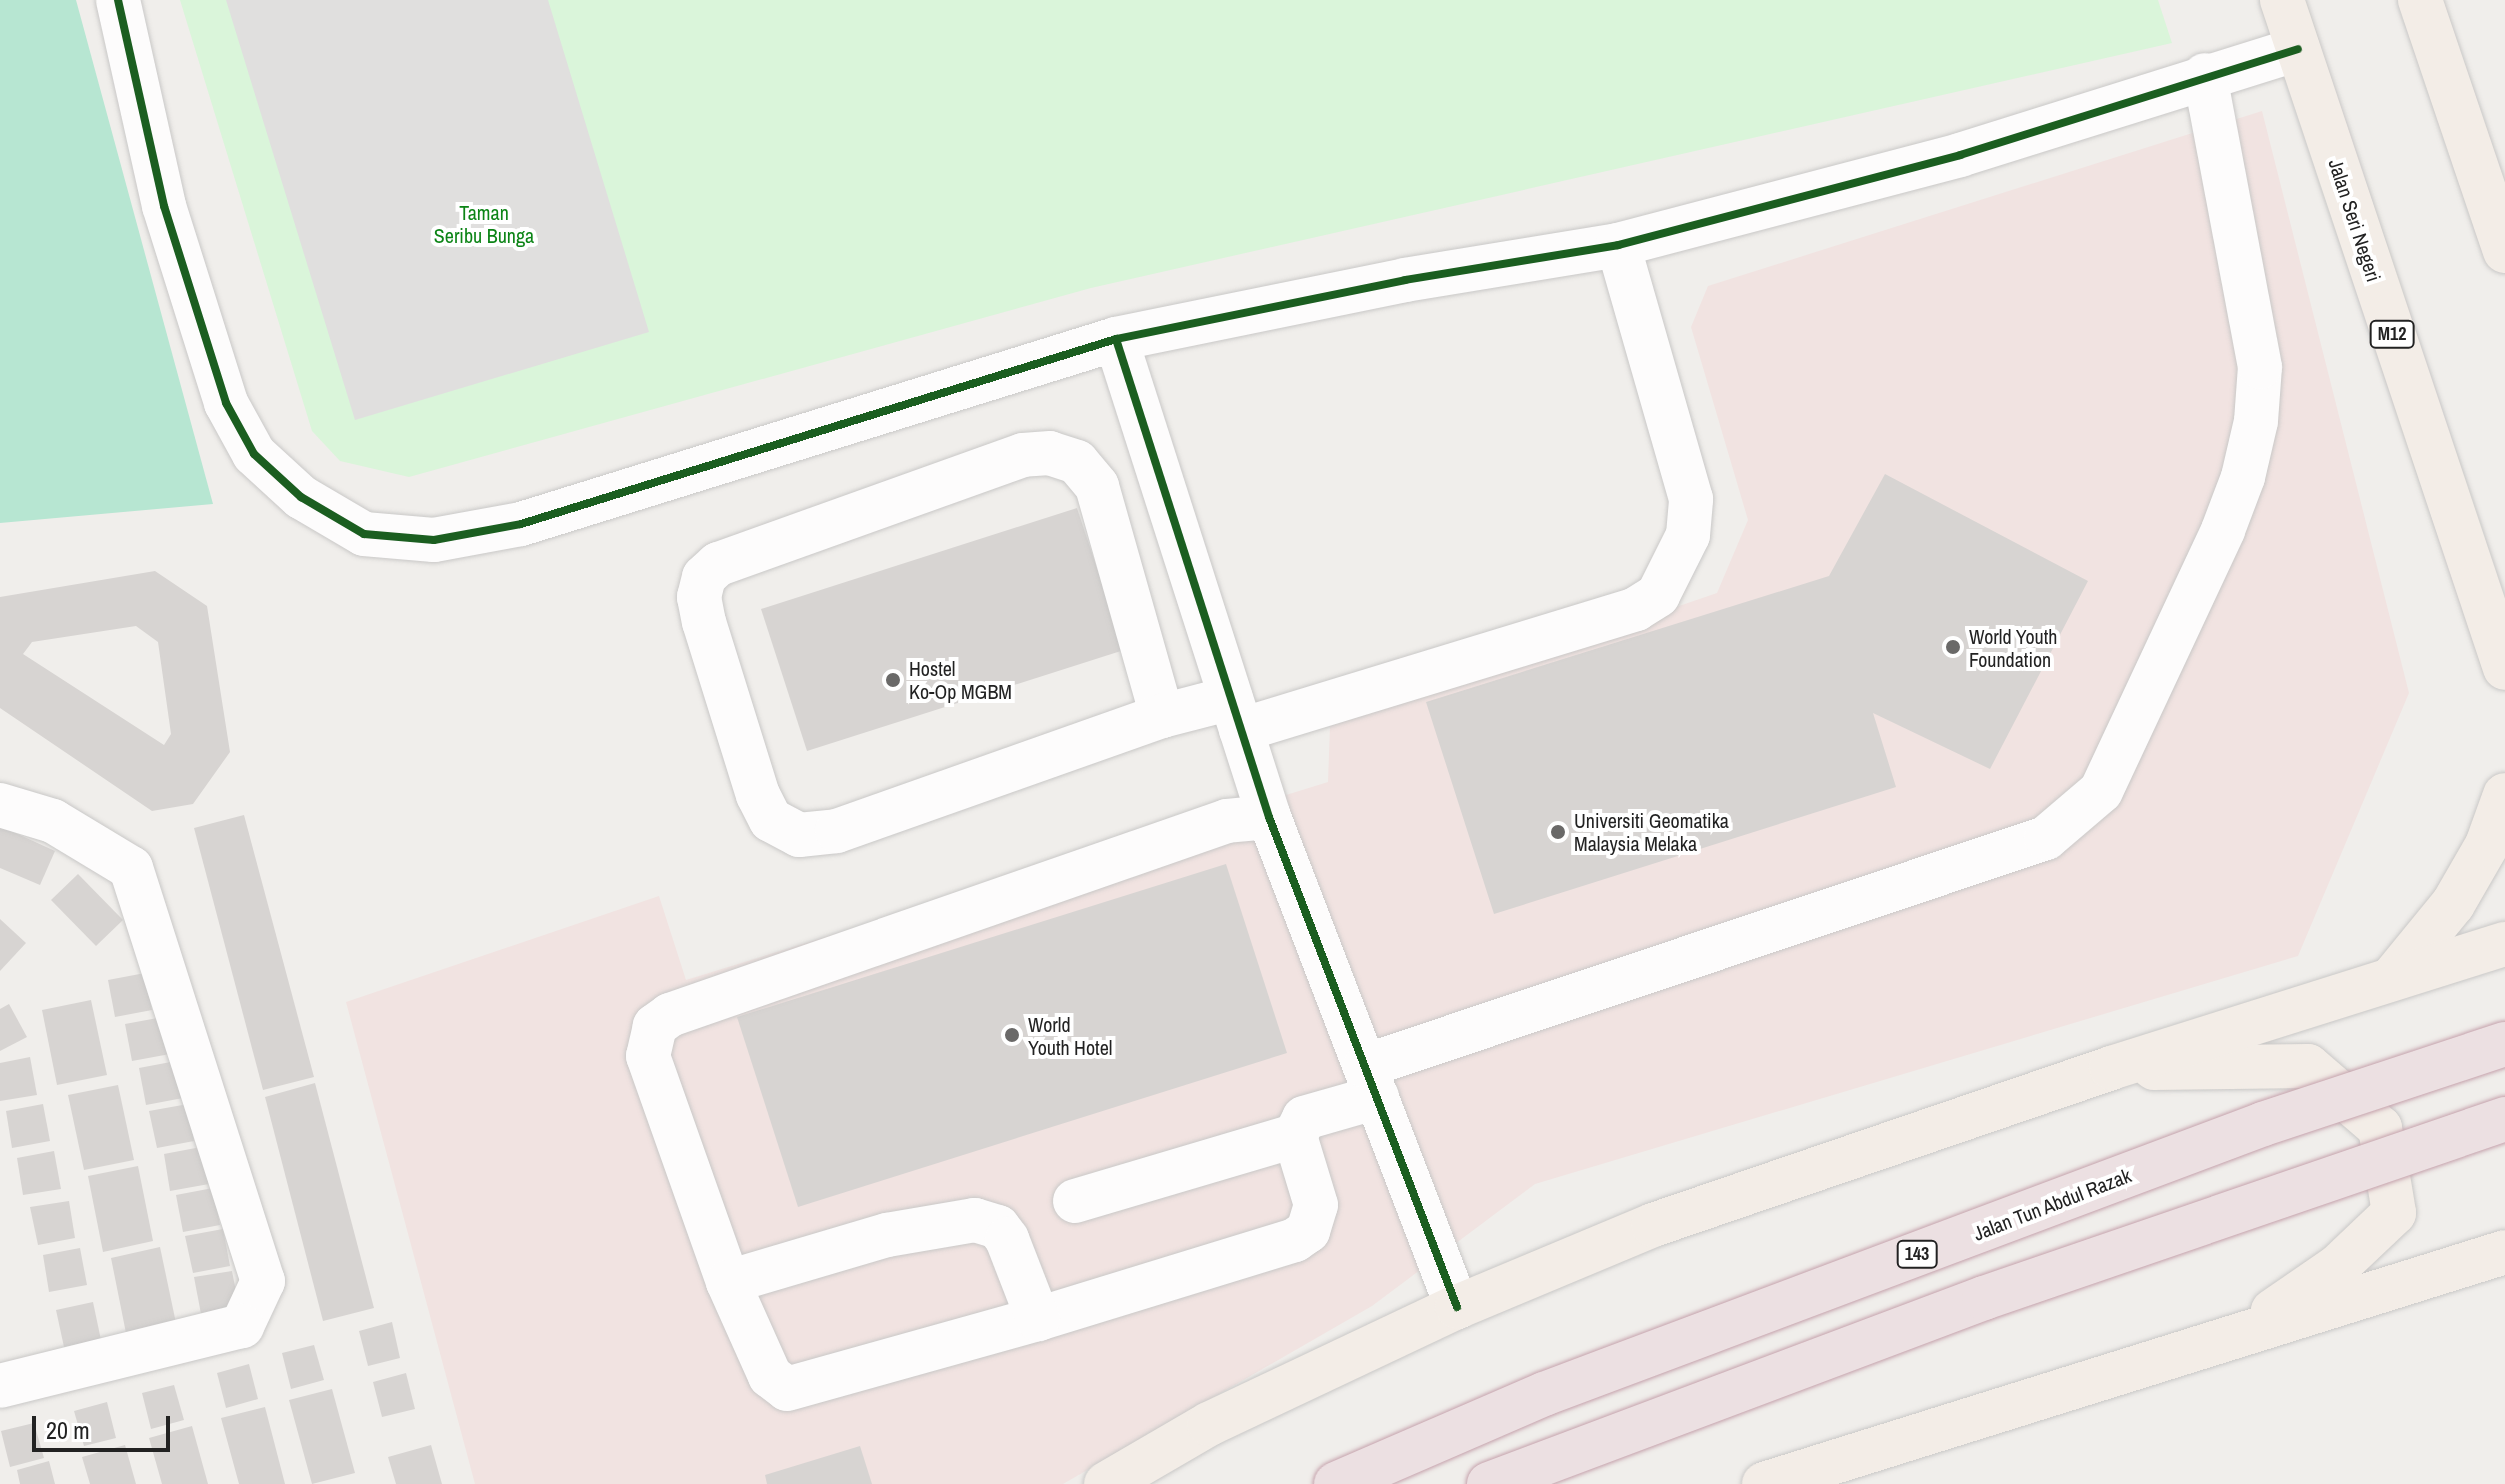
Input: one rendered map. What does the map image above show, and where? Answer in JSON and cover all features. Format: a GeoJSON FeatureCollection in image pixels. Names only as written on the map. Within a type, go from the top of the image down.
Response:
{"type":"FeatureCollection","features":[{"type":"Feature","properties":{"kind":"highway","name":"Jalan Tun Abdul Razak"},"geometry":{"type":"LineString","coordinates":[[1336,1484],[1604,1372],[2263,1124],[2505,1044]]}},
{"type":"Feature","properties":{"kind":"highway"},"geometry":{"type":"LineString","coordinates":[[1489,1484],[1984,1298],[2505,1119]]}},
{"type":"Feature","properties":{"kind":"main road","name":"Jalan Seri Negeri"},"geometry":{"type":"LineString","coordinates":[[2282,0],[2504,667],[2505,688]]}},
{"type":"Feature","properties":{"kind":"main road"},"geometry":{"type":"LineString","coordinates":[[2420,0],[2505,251]]}},
{"type":"Feature","properties":{"kind":"main road"},"geometry":{"type":"LineString","coordinates":[[2394,976],[2453,904],[2487,845],[2505,795]]}},
{"type":"Feature","properties":{"kind":"main road"},"geometry":{"type":"LineString","coordinates":[[1106,1484],[1209,1424],[1457,1307],[1653,1225],[2111,1068],[2394,976],[2505,944]]}},
{"type":"Feature","properties":{"kind":"main road"},"geometry":{"type":"LineString","coordinates":[[2111,1068],[2308,1066],[2380,1128],[2394,1213],[2337,1267],[2237,1336]]}},
{"type":"Feature","properties":{"kind":"main road"},"geometry":{"type":"LineString","coordinates":[[1764,1484],[2237,1336],[2499,1259]]}},
{"type":"Feature","properties":{"kind":"street"},"geometry":{"type":"LineString","coordinates":[[118,0],[164,206],[226,403],[254,454],[301,497],[364,534],[434,540],[521,524],[1116,339],[1405,280],[1618,245],[1960,155],[2205,75],[2298,49]]}},
{"type":"Feature","properties":{"kind":"street"},"geometry":{"type":"LineString","coordinates":[[1269,817],[1227,821],[685,1009],[655,1026],[648,1056],[728,1282],[770,1376],[787,1389],[1038,1319],[1295,1240],[1308,1231],[1316,1205],[1295,1136],[1304,1118],[1371,1082],[2046,838],[2101,791],[2223,530],[2243,477],[2256,421],[2260,367],[2205,75]]}},
{"type":"Feature","properties":{"kind":"street"},"geometry":{"type":"LineString","coordinates":[[1162,716],[1097,486],[1077,462],[1050,453],[1023,455],[718,564],[704,577],[699,597],[758,795],[771,820],[799,835],[837,831],[1162,716],[1236,714],[1636,609],[1658,595],[1688,535],[1691,499],[1618,245]]}},
{"type":"Feature","properties":{"kind":"street"},"geometry":{"type":"LineString","coordinates":[[1116,339],[1269,817],[1457,1307]]}},
{"type":"Feature","properties":{"kind":"street"},"geometry":{"type":"LineString","coordinates":[[0,805],[53,821],[131,868],[263,1281],[242,1326],[0,1386]]}},
{"type":"Feature","properties":{"kind":"street"},"geometry":{"type":"LineString","coordinates":[[1075,1201],[1295,1136]]}},
{"type":"Feature","properties":{"kind":"street"},"geometry":{"type":"LineString","coordinates":[[728,1282],[887,1235],[975,1220],[998,1227],[1007,1239],[1038,1319]]}},
{"type":"Feature","properties":{"kind":"shaded area"},"geometry":{"type":"Polygon","coordinates":[[[226,0],[548,0],[649,332],[355,420],[226,0]]]}},
{"type":"Feature","properties":{"kind":"shaded area"},"geometry":{"type":"Polygon","coordinates":[[[2262,111],[2409,693],[2298,956],[1535,1184],[1372,1306],[1063,1484],[475,1484],[346,1002],[659,896],[686,980],[1328,782],[1330,726],[1717,593],[1748,520],[1691,327],[1708,286],[2262,111]]]}},
{"type":"Feature","properties":{"kind":"green space"},"geometry":{"type":"Polygon","coordinates":[[[0,0],[76,0],[213,504],[0,523],[0,0]]]}},
{"type":"Feature","properties":{"kind":"green space","name":"Taman Seribu Bunga"},"geometry":{"type":"Polygon","coordinates":[[[180,0],[2158,0],[2172,43],[1091,288],[409,477],[340,461],[312,431],[180,0]]]}},
{"type":"Feature","properties":{"kind":"building"},"geometry":{"type":"Polygon","coordinates":[[[1885,474],[2088,581],[1990,769],[1873,713],[1896,787],[1494,914],[1426,702],[1829,576],[1885,474]]]}},
{"type":"Feature","properties":{"kind":"building"},"geometry":{"type":"Polygon","coordinates":[[[1077,508],[1124,650],[807,751],[761,609],[1077,508]]]}},
{"type":"Feature","properties":{"kind":"building"},"geometry":{"type":"Polygon","coordinates":[[[155,571],[207,606],[230,752],[193,804],[152,811],[0,708],[0,597],[155,571]],[[136,626],[32,642],[23,654],[164,745],[171,734],[158,642],[136,626]]]}},
{"type":"Feature","properties":{"kind":"building"},"geometry":{"type":"Polygon","coordinates":[[[244,815],[314,1077],[263,1090],[194,828],[244,815]]]}},
{"type":"Feature","properties":{"kind":"building"},"geometry":{"type":"Polygon","coordinates":[[[0,826],[55,851],[40,885],[0,868],[0,826]]]}},
{"type":"Feature","properties":{"kind":"building","name":"World Youth Hotel"},"geometry":{"type":"Polygon","coordinates":[[[1226,864],[1287,1053],[798,1207],[737,1017],[1226,864]]]}},
{"type":"Feature","properties":{"kind":"building"},"geometry":{"type":"Polygon","coordinates":[[[78,874],[123,920],[96,946],[51,900],[78,874]]]}},
{"type":"Feature","properties":{"kind":"building"},"geometry":{"type":"Polygon","coordinates":[[[0,919],[26,943],[0,971],[0,919]]]}},
{"type":"Feature","properties":{"kind":"building"},"geometry":{"type":"Polygon","coordinates":[[[145,973],[152,1010],[115,1017],[108,980],[145,973]]]}},
{"type":"Feature","properties":{"kind":"building"},"geometry":{"type":"Polygon","coordinates":[[[91,1000],[107,1075],[57,1085],[42,1010],[91,1000]]]}},
{"type":"Feature","properties":{"kind":"building"},"geometry":{"type":"Polygon","coordinates":[[[9,1004],[27,1037],[0,1051],[0,1009],[9,1004]]]}},
{"type":"Feature","properties":{"kind":"building"},"geometry":{"type":"Polygon","coordinates":[[[163,1017],[170,1054],[132,1061],[125,1024],[163,1017]]]}},
{"type":"Feature","properties":{"kind":"building"},"geometry":{"type":"Polygon","coordinates":[[[30,1057],[37,1095],[0,1101],[0,1063],[30,1057]]]}},
{"type":"Feature","properties":{"kind":"building"},"geometry":{"type":"Polygon","coordinates":[[[176,1061],[183,1098],[146,1105],[139,1068],[176,1061]]]}},
{"type":"Feature","properties":{"kind":"building"},"geometry":{"type":"Polygon","coordinates":[[[315,1083],[374,1308],[323,1321],[265,1097],[315,1083]]]}},
{"type":"Feature","properties":{"kind":"building"},"geometry":{"type":"Polygon","coordinates":[[[118,1085],[134,1160],[84,1170],[68,1095],[118,1085]]]}},
{"type":"Feature","properties":{"kind":"building"},"geometry":{"type":"Polygon","coordinates":[[[43,1104],[50,1141],[12,1148],[6,1111],[43,1104]]]}},
{"type":"Feature","properties":{"kind":"building"},"geometry":{"type":"Polygon","coordinates":[[[188,1104],[194,1141],[157,1148],[149,1111],[188,1104]]]}},
{"type":"Feature","properties":{"kind":"building"},"geometry":{"type":"Polygon","coordinates":[[[201,1147],[209,1184],[170,1191],[164,1154],[201,1147]]]}},
{"type":"Feature","properties":{"kind":"building"},"geometry":{"type":"Polygon","coordinates":[[[54,1151],[61,1189],[23,1195],[17,1158],[54,1151]]]}},
{"type":"Feature","properties":{"kind":"building"},"geometry":{"type":"Polygon","coordinates":[[[138,1166],[153,1241],[103,1252],[88,1176],[138,1166]]]}},
{"type":"Feature","properties":{"kind":"building"},"geometry":{"type":"Polygon","coordinates":[[[213,1188],[220,1225],[183,1232],[176,1195],[213,1188]]]}},
{"type":"Feature","properties":{"kind":"building"},"geometry":{"type":"Polygon","coordinates":[[[69,1201],[75,1238],[38,1245],[30,1207],[69,1201]]]}},
{"type":"Feature","properties":{"kind":"building"},"geometry":{"type":"Polygon","coordinates":[[[223,1229],[230,1266],[193,1273],[185,1236],[223,1229]]]}},
{"type":"Feature","properties":{"kind":"building"},"geometry":{"type":"Polygon","coordinates":[[[160,1247],[176,1323],[126,1333],[111,1258],[160,1247]]]}},
{"type":"Feature","properties":{"kind":"building"},"geometry":{"type":"Polygon","coordinates":[[[80,1248],[87,1285],[49,1292],[43,1255],[80,1248]]]}},
{"type":"Feature","properties":{"kind":"building"},"geometry":{"type":"Polygon","coordinates":[[[232,1271],[239,1307],[201,1314],[194,1277],[232,1271]]]}},
{"type":"Feature","properties":{"kind":"building"},"geometry":{"type":"Polygon","coordinates":[[[93,1302],[101,1340],[64,1347],[56,1310],[93,1302]]]}},
{"type":"Feature","properties":{"kind":"building"},"geometry":{"type":"Polygon","coordinates":[[[392,1322],[400,1358],[368,1366],[359,1331],[392,1322]]]}},
{"type":"Feature","properties":{"kind":"building"},"geometry":{"type":"Polygon","coordinates":[[[314,1345],[324,1380],[291,1389],[282,1353],[314,1345]]]}},
{"type":"Feature","properties":{"kind":"building"},"geometry":{"type":"Polygon","coordinates":[[[249,1364],[258,1399],[226,1408],[217,1373],[249,1364]]]}},
{"type":"Feature","properties":{"kind":"building"},"geometry":{"type":"Polygon","coordinates":[[[406,1373],[415,1409],[382,1417],[373,1382],[406,1373]]]}},
{"type":"Feature","properties":{"kind":"building"},"geometry":{"type":"Polygon","coordinates":[[[174,1385],[184,1420],[151,1429],[142,1393],[174,1385]]]}},
{"type":"Feature","properties":{"kind":"building"},"geometry":{"type":"Polygon","coordinates":[[[332,1389],[355,1473],[312,1484],[289,1400],[332,1389]]]}},
{"type":"Feature","properties":{"kind":"building"},"geometry":{"type":"Polygon","coordinates":[[[107,1402],[116,1438],[84,1446],[74,1411],[107,1402]]]}},
{"type":"Feature","properties":{"kind":"building"},"geometry":{"type":"Polygon","coordinates":[[[265,1407],[285,1484],[239,1484],[221,1418],[265,1407]]]}},
{"type":"Feature","properties":{"kind":"building"},"geometry":{"type":"Polygon","coordinates":[[[34,1423],[44,1458],[10,1467],[1,1431],[34,1423]]]}},
{"type":"Feature","properties":{"kind":"building"},"geometry":{"type":"Polygon","coordinates":[[[192,1426],[208,1484],[162,1484],[149,1438],[192,1426]]]}},
{"type":"Feature","properties":{"kind":"building"},"geometry":{"type":"Polygon","coordinates":[[[125,1445],[136,1484],[90,1484],[82,1457],[125,1445]]]}},
{"type":"Feature","properties":{"kind":"building"},"geometry":{"type":"Polygon","coordinates":[[[431,1445],[442,1484],[396,1484],[388,1457],[431,1445]]]}},
{"type":"Feature","properties":{"kind":"building"},"geometry":{"type":"Polygon","coordinates":[[[860,1446],[872,1484],[767,1484],[765,1475],[860,1446]]]}},
{"type":"Feature","properties":{"kind":"building"},"geometry":{"type":"Polygon","coordinates":[[[49,1461],[55,1484],[20,1484],[17,1470],[49,1461]]]}},
{"type":"Feature","properties":{"kind":"cycle path"},"geometry":{"type":"LineString","coordinates":[[118,0],[164,206],[226,403],[254,454],[301,497],[364,534],[434,540],[521,524],[1116,339],[1405,280],[1618,245],[1960,155],[2298,49]]}},
{"type":"Feature","properties":{"kind":"cycle path"},"geometry":{"type":"LineString","coordinates":[[1116,339],[1269,817],[1457,1307]]}},
{"type":"Feature","properties":{"kind":"place","name":"World Youth Foundation"},"geometry":{"type":"Point","coordinates":[1953,647]}},
{"type":"Feature","properties":{"kind":"place","name":"Hostel Ko-Op MGBM"},"geometry":{"type":"Point","coordinates":[893,680]}},
{"type":"Feature","properties":{"kind":"place","name":"Universiti Geomatika Malaysia Melaka"},"geometry":{"type":"Point","coordinates":[1558,832]}},
{"type":"Feature","properties":{"kind":"place","name":"World Youth Hotel"},"geometry":{"type":"Point","coordinates":[1012,1035]}}]}
